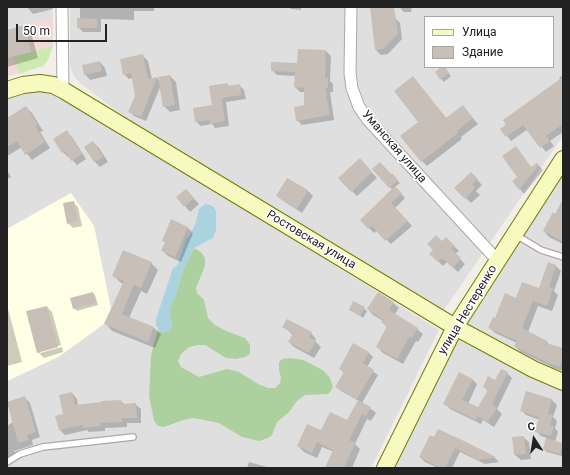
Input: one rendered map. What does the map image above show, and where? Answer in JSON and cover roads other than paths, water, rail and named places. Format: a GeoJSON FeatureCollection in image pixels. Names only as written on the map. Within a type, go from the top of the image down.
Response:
{"type":"FeatureCollection","features":[{"type":"Feature","properties":{"kind":"street"},"geometry":{"type":"LineString","coordinates":[[62,7],[63,90]]}},
{"type":"Feature","properties":{"kind":"street","name":"Уманская улица"},"geometry":{"type":"LineString","coordinates":[[351,7],[350,73],[352,88],[359,107],[368,120],[498,261]]}},
{"type":"Feature","properties":{"kind":"street","name":"Ростовская улица"},"geometry":{"type":"LineString","coordinates":[[7,90],[23,85],[40,84],[53,85],[63,90],[455,327],[533,369],[563,382]]}},
{"type":"Feature","properties":{"kind":"street","name":"улица Нестеренко"},"geometry":{"type":"LineString","coordinates":[[385,468],[455,327],[563,159]]}},
{"type":"Feature","properties":{"kind":"lane"},"geometry":{"type":"LineString","coordinates":[[514,234],[541,250],[563,257]]}},
{"type":"Feature","properties":{"kind":"lane"},"geometry":{"type":"LineString","coordinates":[[7,462],[20,454],[43,447],[133,436]]}},
{"type":"Feature","properties":{"kind":"water"},"geometry":{"type":"Polygon","coordinates":[[[205,204],[214,207],[216,211],[216,230],[213,238],[194,248],[182,273],[175,298],[170,307],[169,312],[172,325],[170,330],[165,333],[160,332],[156,325],[156,319],[173,268],[177,266],[186,239],[190,235],[196,222],[199,209],[205,204]]]}}]}
